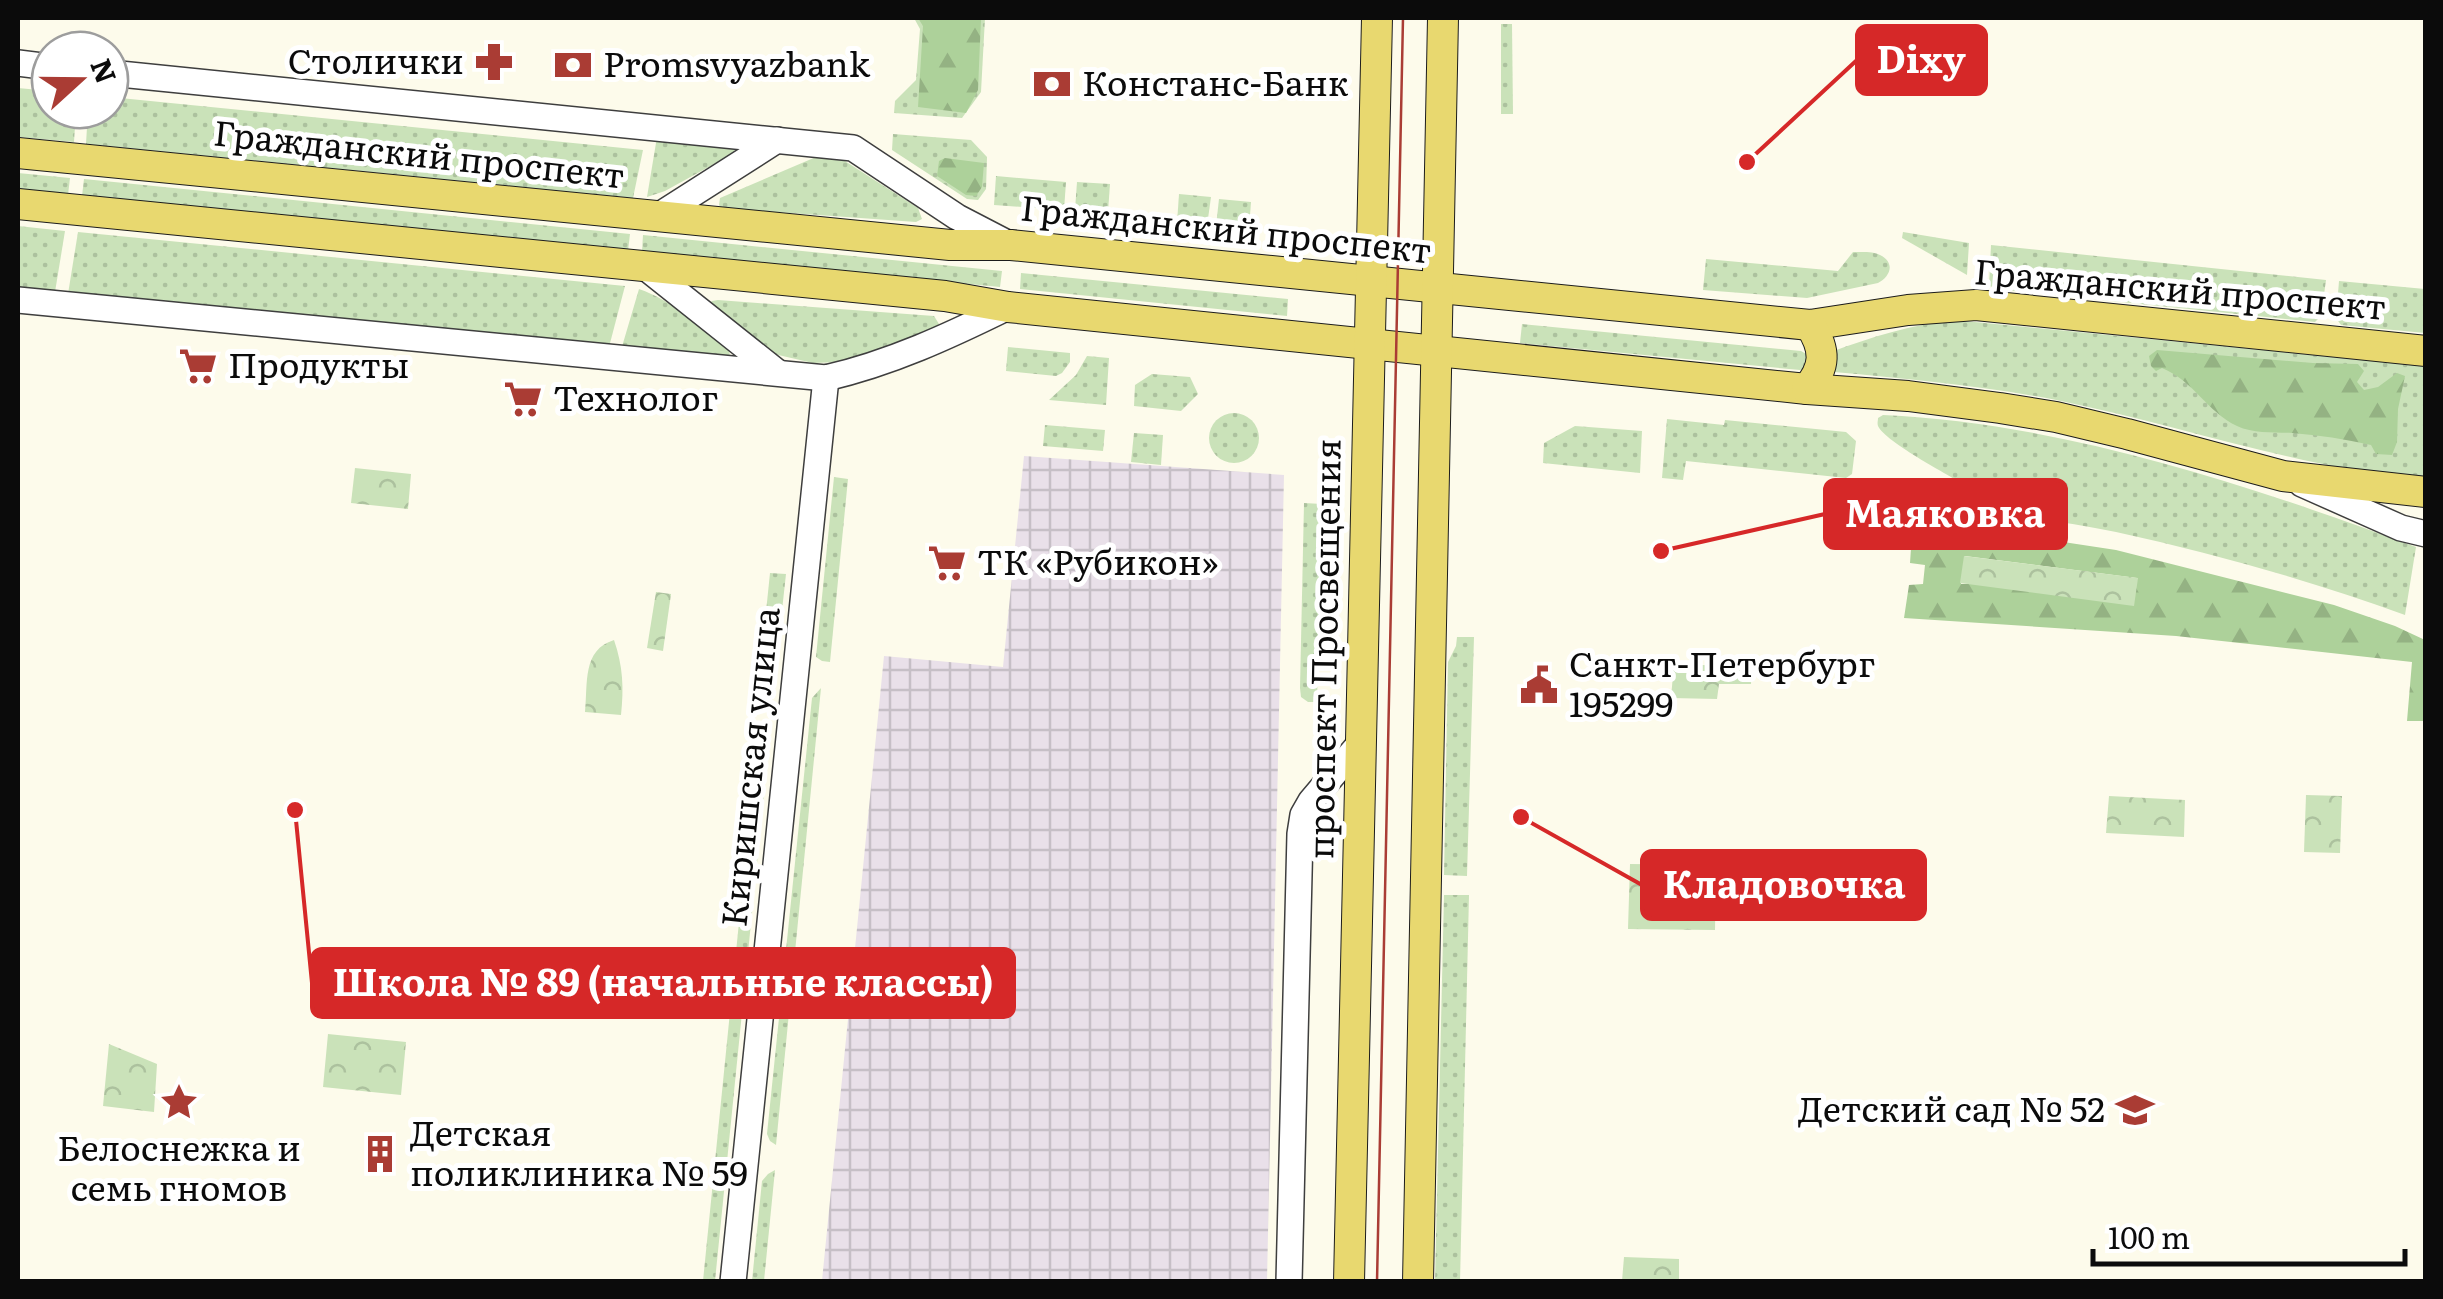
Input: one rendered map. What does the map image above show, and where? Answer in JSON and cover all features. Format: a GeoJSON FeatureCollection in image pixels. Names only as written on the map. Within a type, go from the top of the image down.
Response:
{"type":"FeatureCollection","features":[{"type":"Feature","properties":{"kind":"main road","name":"проспект Просвещения"},"geometry":{"type":"LineString","coordinates":[[1349,1282],[1376,18]]}},
{"type":"Feature","properties":{"kind":"main road"},"geometry":{"type":"LineString","coordinates":[[1418,1282],[1444,18]]}},
{"type":"Feature","properties":{"kind":"main road","name":"Гражданский проспект"},"geometry":{"type":"LineString","coordinates":[[18,153],[950,244],[1011,245],[1810,326],[1908,310],[1976,305],[2426,351]]}},
{"type":"Feature","properties":{"kind":"main road"},"geometry":{"type":"LineString","coordinates":[[18,204],[945,296],[1008,307],[1438,352],[1908,396],[2056,417],[2284,476],[2426,492]]}},
{"type":"Feature","properties":{"kind":"main road"},"geometry":{"type":"LineString","coordinates":[[1807,389],[1818,376],[1822,359],[1820,340],[1810,326]]}},
{"type":"Feature","properties":{"kind":"street"},"geometry":{"type":"LineString","coordinates":[[130,75],[853,148],[957,218],[1011,245]]}},
{"type":"Feature","properties":{"kind":"street"},"geometry":{"type":"LineString","coordinates":[[658,216],[777,140]]}},
{"type":"Feature","properties":{"kind":"street"},"geometry":{"type":"LineString","coordinates":[[646,267],[777,372]]}},
{"type":"Feature","properties":{"kind":"street"},"geometry":{"type":"LineString","coordinates":[[18,300],[826,378],[868,368],[940,341],[1008,307]]}},
{"type":"Feature","properties":{"kind":"street","name":"Киришская улица"},"geometry":{"type":"LineString","coordinates":[[733,1282],[826,378]]}},
{"type":"Feature","properties":{"kind":"street"},"geometry":{"type":"LineString","coordinates":[[2284,476],[2401,528],[2426,534]]}},
{"type":"Feature","properties":{"kind":"street"},"geometry":{"type":"LineString","coordinates":[[1288,1282],[1300,834],[1303,815],[1311,801],[1361,742]]}},
{"type":"Feature","properties":{"kind":"shaded area"},"geometry":{"type":"Polygon","coordinates":[[[1024,456],[1284,475],[1267,1281],[822,1281],[884,656],[1003,667],[1024,456]]]}},
{"type":"Feature","properties":{"kind":"green space"},"geometry":{"type":"Polygon","coordinates":[[[914,18],[985,18],[981,92],[962,118],[894,113],[895,101],[916,80],[920,29],[914,18]]]}},
{"type":"Feature","properties":{"kind":"green space"},"geometry":{"type":"Polygon","coordinates":[[[918,18],[981,18],[978,90],[966,113],[918,107],[923,26],[918,18]]]}},
{"type":"Feature","properties":{"kind":"green space"},"geometry":{"type":"Polygon","coordinates":[[[1501,24],[1512,24],[1513,114],[1501,114],[1501,24]]]}},
{"type":"Feature","properties":{"kind":"green space"},"geometry":{"type":"Polygon","coordinates":[[[18,88],[30,89],[30,130],[75,130],[74,142],[18,137],[18,88]]]}},
{"type":"Feature","properties":{"kind":"green space"},"geometry":{"type":"Polygon","coordinates":[[[130,99],[643,150],[633,198],[86,144],[87,130],[130,130],[130,99]]]}},
{"type":"Feature","properties":{"kind":"green space"},"geometry":{"type":"Polygon","coordinates":[[[893,134],[971,140],[987,157],[986,189],[978,200],[967,199],[892,150],[893,134]]]}},
{"type":"Feature","properties":{"kind":"green space"},"geometry":{"type":"Polygon","coordinates":[[[657,137],[735,147],[734,153],[647,197],[657,137]]]}},
{"type":"Feature","properties":{"kind":"green space"},"geometry":{"type":"Polygon","coordinates":[[[823,154],[834,154],[918,208],[922,219],[916,222],[719,205],[720,198],[823,154]]]}},
{"type":"Feature","properties":{"kind":"green space"},"geometry":{"type":"Polygon","coordinates":[[[945,158],[984,163],[982,187],[976,196],[966,195],[937,176],[939,161],[945,158]]]}},
{"type":"Feature","properties":{"kind":"green space"},"geometry":{"type":"Polygon","coordinates":[[[18,173],[70,178],[68,195],[18,190],[18,173]]]}},
{"type":"Feature","properties":{"kind":"green space"},"geometry":{"type":"Polygon","coordinates":[[[996,176],[1066,182],[1064,210],[994,205],[996,176]]]}},
{"type":"Feature","properties":{"kind":"green space"},"geometry":{"type":"Polygon","coordinates":[[[84,179],[630,234],[628,251],[82,196],[84,179]]]}},
{"type":"Feature","properties":{"kind":"green space"},"geometry":{"type":"Polygon","coordinates":[[[1077,182],[1110,184],[1108,212],[1075,210],[1077,182]]]}},
{"type":"Feature","properties":{"kind":"green space"},"geometry":{"type":"Polygon","coordinates":[[[1179,194],[1211,197],[1207,226],[1177,223],[1179,194]]]}},
{"type":"Feature","properties":{"kind":"green space"},"geometry":{"type":"Polygon","coordinates":[[[1219,199],[1251,202],[1249,229],[1216,226],[1219,199]]]}},
{"type":"Feature","properties":{"kind":"green space"},"geometry":{"type":"Polygon","coordinates":[[[18,226],[65,231],[55,292],[18,289],[18,226]]]}},
{"type":"Feature","properties":{"kind":"green space"},"geometry":{"type":"Polygon","coordinates":[[[78,232],[625,286],[609,347],[68,294],[78,232]]]}},
{"type":"Feature","properties":{"kind":"green space"},"geometry":{"type":"Polygon","coordinates":[[[1903,232],[1969,243],[1967,275],[1902,238],[1903,232]]]}},
{"type":"Feature","properties":{"kind":"green space"},"geometry":{"type":"Polygon","coordinates":[[[643,235],[1002,271],[1000,287],[642,252],[643,235]]]}},
{"type":"Feature","properties":{"kind":"green space"},"geometry":{"type":"Polygon","coordinates":[[[1991,245],[2326,280],[2321,316],[2315,322],[2006,290],[1989,286],[1991,245]]]}},
{"type":"Feature","properties":{"kind":"green space"},"geometry":{"type":"Polygon","coordinates":[[[1853,252],[1871,252],[1885,258],[1890,266],[1886,277],[1878,283],[1807,298],[1703,290],[1706,259],[1838,271],[1853,252]]]}},
{"type":"Feature","properties":{"kind":"green space"},"geometry":{"type":"Polygon","coordinates":[[[1021,273],[1288,299],[1287,316],[1020,289],[1021,273]]]}},
{"type":"Feature","properties":{"kind":"green space"},"geometry":{"type":"Polygon","coordinates":[[[2339,281],[2425,289],[2425,333],[2341,325],[2336,318],[2339,281]]]}},
{"type":"Feature","properties":{"kind":"green space"},"geometry":{"type":"Polygon","coordinates":[[[639,289],[686,315],[729,349],[730,357],[621,350],[639,289]]]}},
{"type":"Feature","properties":{"kind":"green space"},"geometry":{"type":"Polygon","coordinates":[[[718,300],[934,316],[939,324],[935,332],[839,362],[813,363],[774,354],[712,314],[709,304],[718,300]]]}},
{"type":"Feature","properties":{"kind":"green space"},"geometry":{"type":"Polygon","coordinates":[[[1954,320],[2425,366],[2425,480],[2333,466],[2033,396],[1834,372],[1831,352],[1891,332],[1954,320]]]}},
{"type":"Feature","properties":{"kind":"green space"},"geometry":{"type":"Polygon","coordinates":[[[1522,324],[1801,351],[1808,355],[1807,368],[1520,343],[1522,324]]]}},
{"type":"Feature","properties":{"kind":"green space"},"geometry":{"type":"Polygon","coordinates":[[[1008,347],[1070,353],[1070,362],[1056,376],[1006,371],[1008,347]]]}},
{"type":"Feature","properties":{"kind":"green space"},"geometry":{"type":"Polygon","coordinates":[[[2157,350],[2358,364],[2364,371],[2357,382],[2364,390],[2378,387],[2397,373],[2405,376],[2392,455],[2376,454],[2371,445],[2351,441],[2237,426],[2173,374],[2162,368],[2156,371],[2149,356],[2157,350]]]}},
{"type":"Feature","properties":{"kind":"green space"},"geometry":{"type":"Polygon","coordinates":[[[1087,356],[1109,358],[1106,405],[1049,400],[1076,375],[1087,356]]]}},
{"type":"Feature","properties":{"kind":"green space"},"geometry":{"type":"Polygon","coordinates":[[[1152,374],[1190,377],[1198,394],[1181,411],[1134,406],[1135,385],[1152,374]]]}},
{"type":"Feature","properties":{"kind":"green space"},"geometry":{"type":"Polygon","coordinates":[[[1234,413],[1252,420],[1259,438],[1252,456],[1234,463],[1216,456],[1209,438],[1216,420],[1234,413]]]}},
{"type":"Feature","properties":{"kind":"green space"},"geometry":{"type":"Polygon","coordinates":[[[1883,415],[1950,420],[2086,444],[2221,480],[2416,547],[2405,615],[2298,579],[2189,549],[2098,528],[1971,509],[1972,489],[1883,433],[1878,418],[1883,415]]]}},
{"type":"Feature","properties":{"kind":"green space"},"geometry":{"type":"Polygon","coordinates":[[[1667,419],[1724,425],[1725,420],[1846,432],[1856,441],[1852,474],[1846,478],[1686,461],[1683,480],[1662,478],[1667,419]]]}},
{"type":"Feature","properties":{"kind":"green space"},"geometry":{"type":"Polygon","coordinates":[[[1045,425],[1105,430],[1103,451],[1043,446],[1045,425]]]}},
{"type":"Feature","properties":{"kind":"green space"},"geometry":{"type":"Polygon","coordinates":[[[1575,426],[1642,431],[1640,473],[1543,463],[1544,443],[1575,426]]]}},
{"type":"Feature","properties":{"kind":"green space"},"geometry":{"type":"Polygon","coordinates":[[[1134,433],[1163,435],[1161,465],[1131,462],[1134,433]]]}},
{"type":"Feature","properties":{"kind":"green space"},"geometry":{"type":"Polygon","coordinates":[[[355,468],[411,474],[408,509],[351,503],[355,468]]]}},
{"type":"Feature","properties":{"kind":"green space"},"geometry":{"type":"Polygon","coordinates":[[[834,477],[848,479],[830,662],[816,657],[834,477]]]}},
{"type":"Feature","properties":{"kind":"green space"},"geometry":{"type":"Polygon","coordinates":[[[1304,503],[1322,504],[1317,702],[1301,697],[1300,688],[1304,503]]]}},
{"type":"Feature","properties":{"kind":"green space"},"geometry":{"type":"Polygon","coordinates":[[[1913,519],[2116,550],[2334,605],[2425,640],[2425,721],[2407,721],[2412,662],[2176,636],[1904,618],[1909,585],[1923,584],[1925,565],[1910,563],[1913,519]],[[1965,556],[1961,584],[2138,579],[1965,556]]]}},
{"type":"Feature","properties":{"kind":"green space"},"geometry":{"type":"Polygon","coordinates":[[[1964,556],[2138,578],[2134,606],[1960,583],[1964,556]]]}},
{"type":"Feature","properties":{"kind":"green space"},"geometry":{"type":"Polygon","coordinates":[[[770,573],[786,574],[771,711],[756,709],[770,573]]]}},
{"type":"Feature","properties":{"kind":"green space"},"geometry":{"type":"Polygon","coordinates":[[[656,592],[671,594],[663,651],[647,648],[656,592]]]}},
{"type":"Feature","properties":{"kind":"green space"},"geometry":{"type":"Polygon","coordinates":[[[1457,637],[1474,637],[1467,876],[1444,875],[1448,662],[1457,637]]]}},
{"type":"Feature","properties":{"kind":"green space"},"geometry":{"type":"Polygon","coordinates":[[[614,640],[622,677],[621,715],[585,712],[592,660],[596,651],[614,640]]]}},
{"type":"Feature","properties":{"kind":"green space"},"geometry":{"type":"Polygon","coordinates":[[[1752,655],[1751,684],[1719,684],[1717,699],[1671,698],[1674,663],[1717,666],[1752,655]]]}},
{"type":"Feature","properties":{"kind":"green space"},"geometry":{"type":"Polygon","coordinates":[[[821,688],[776,1145],[767,1134],[812,698],[821,688]]]}},
{"type":"Feature","properties":{"kind":"green space"},"geometry":{"type":"Polygon","coordinates":[[[758,733],[770,734],[715,1281],[703,1281],[758,733]]]}},
{"type":"Feature","properties":{"kind":"green space"},"geometry":{"type":"Polygon","coordinates":[[[2306,795],[2342,796],[2340,853],[2304,852],[2306,795]]]}},
{"type":"Feature","properties":{"kind":"green space"},"geometry":{"type":"Polygon","coordinates":[[[2109,796],[2185,800],[2184,837],[2106,833],[2109,796]]]}},
{"type":"Feature","properties":{"kind":"green space"},"geometry":{"type":"Polygon","coordinates":[[[1630,864],[1716,865],[1715,930],[1628,929],[1630,864]]]}},
{"type":"Feature","properties":{"kind":"green space"},"geometry":{"type":"Polygon","coordinates":[[[1444,895],[1469,895],[1460,1282],[1435,1281],[1444,895]]]}},
{"type":"Feature","properties":{"kind":"green space"},"geometry":{"type":"Polygon","coordinates":[[[328,1034],[406,1042],[401,1095],[323,1087],[328,1034]]]}},
{"type":"Feature","properties":{"kind":"green space"},"geometry":{"type":"Polygon","coordinates":[[[109,1044],[157,1064],[154,1112],[103,1106],[109,1044]]]}},
{"type":"Feature","properties":{"kind":"green space"},"geometry":{"type":"Polygon","coordinates":[[[775,1170],[764,1281],[752,1281],[762,1181],[775,1170]]]}},
{"type":"Feature","properties":{"kind":"green space"},"geometry":{"type":"Polygon","coordinates":[[[1624,1257],[1679,1259],[1679,1281],[1622,1281],[1624,1257]]]}},
{"type":"Feature","properties":{"kind":"tram line"},"geometry":{"type":"LineString","coordinates":[[1377,1282],[1403,18]]}},
{"type":"Feature","properties":{"kind":"place","name":"Столички"},"geometry":{"type":"Point","coordinates":[494,62]}},
{"type":"Feature","properties":{"kind":"place","name":"Promsvyazbank"},"geometry":{"type":"Point","coordinates":[573,65]}},
{"type":"Feature","properties":{"kind":"place","name":"Констанс-Банк"},"geometry":{"type":"Point","coordinates":[1052,84]}},
{"type":"Feature","properties":{"kind":"place","name":"Dixy"},"geometry":{"type":"Point","coordinates":[1747,162]}},
{"type":"Feature","properties":{"kind":"place","name":"Продукты"},"geometry":{"type":"Point","coordinates":[198,366]}},
{"type":"Feature","properties":{"kind":"place","name":"Технолог"},"geometry":{"type":"Point","coordinates":[523,399]}},
{"type":"Feature","properties":{"kind":"place","name":"Маяковка"},"geometry":{"type":"Point","coordinates":[1661,551]}},
{"type":"Feature","properties":{"kind":"place","name":"ТК «Рубикон»"},"geometry":{"type":"Point","coordinates":[947,563]}},
{"type":"Feature","properties":{"kind":"place","name":"Санкт-Петербург 195299"},"geometry":{"type":"Point","coordinates":[1539,685]}},
{"type":"Feature","properties":{"kind":"place","name":"Школа № 89 (начальные классы)"},"geometry":{"type":"Point","coordinates":[295,810]}},
{"type":"Feature","properties":{"kind":"place","name":"Кладовочка"},"geometry":{"type":"Point","coordinates":[1521,817]}},
{"type":"Feature","properties":{"kind":"place","name":"Белоснежка и семь гномов"},"geometry":{"type":"Point","coordinates":[179,1102]}},
{"type":"Feature","properties":{"kind":"place","name":"Детский сад № 52"},"geometry":{"type":"Point","coordinates":[2135,1110]}},
{"type":"Feature","properties":{"kind":"place","name":"Детская поликлиника № 59"},"geometry":{"type":"Point","coordinates":[380,1154]}}]}
